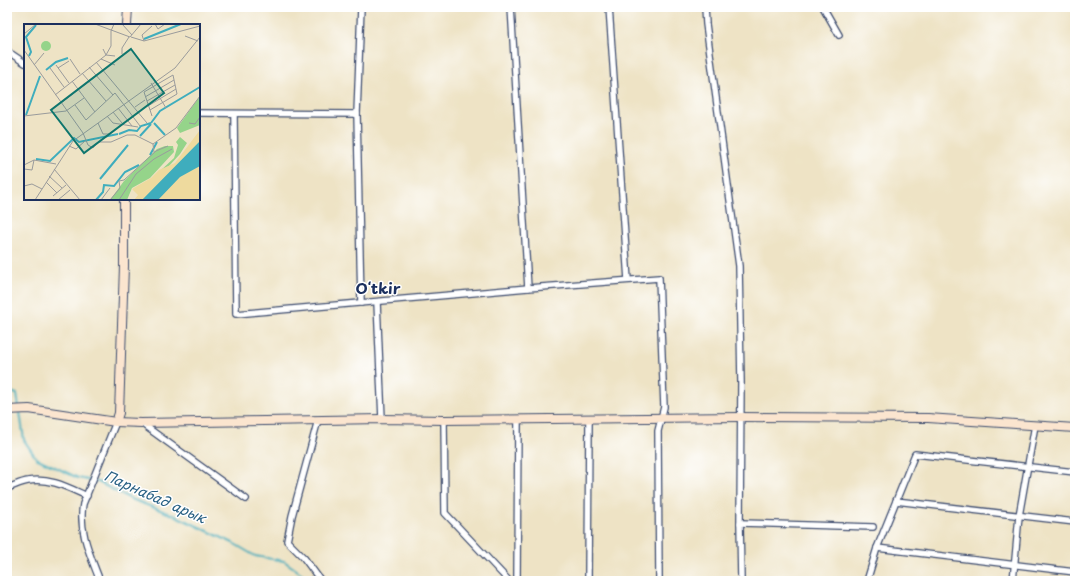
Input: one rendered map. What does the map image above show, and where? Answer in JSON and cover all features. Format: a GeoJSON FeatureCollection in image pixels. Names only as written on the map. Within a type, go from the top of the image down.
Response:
{"type":"FeatureCollection","features":[{"type":"Feature","properties":{"kind":"street"},"geometry":{"type":"LineString","coordinates":[[127,24],[128,7]]}},
{"type":"Feature","properties":{"kind":"street"},"geometry":{"type":"LineString","coordinates":[[361,7],[357,114],[361,302]]}},
{"type":"Feature","properties":{"kind":"street"},"geometry":{"type":"LineString","coordinates":[[511,7],[528,288]]}},
{"type":"Feature","properties":{"kind":"street"},"geometry":{"type":"LineString","coordinates":[[609,7],[628,280]]}},
{"type":"Feature","properties":{"kind":"street"},"geometry":{"type":"LineString","coordinates":[[705,7],[706,24],[739,266],[741,581]]}},
{"type":"Feature","properties":{"kind":"street"},"geometry":{"type":"LineString","coordinates":[[823,7],[838,35]]}},
{"type":"Feature","properties":{"kind":"street"},"geometry":{"type":"LineString","coordinates":[[7,50],[24,62]]}},
{"type":"Feature","properties":{"kind":"street"},"geometry":{"type":"LineString","coordinates":[[200,113],[357,114]]}},
{"type":"Feature","properties":{"kind":"street"},"geometry":{"type":"LineString","coordinates":[[234,114],[236,314],[361,302],[377,302],[659,278],[664,407],[658,431],[659,581]]}},
{"type":"Feature","properties":{"kind":"street"},"geometry":{"type":"LineString","coordinates":[[100,581],[88,549],[82,526],[82,510],[83,504],[119,413],[124,266],[124,200]]}},
{"type":"Feature","properties":{"kind":"street"},"geometry":{"type":"LineString","coordinates":[[377,302],[382,419]]}},
{"type":"Feature","properties":{"kind":"street"},"geometry":{"type":"LineString","coordinates":[[10,409],[29,409],[116,422],[141,423],[382,419],[444,420],[741,417],[928,418],[1075,428]]}},
{"type":"Feature","properties":{"kind":"street"},"geometry":{"type":"LineString","coordinates":[[588,581],[589,418]]}},
{"type":"Feature","properties":{"kind":"street"},"geometry":{"type":"LineString","coordinates":[[517,581],[518,419]]}},
{"type":"Feature","properties":{"kind":"street"},"geometry":{"type":"LineString","coordinates":[[318,420],[292,516],[287,541],[304,558],[321,581]]}},
{"type":"Feature","properties":{"kind":"street"},"geometry":{"type":"LineString","coordinates":[[444,420],[446,513],[509,581]]}},
{"type":"Feature","properties":{"kind":"street"},"geometry":{"type":"LineString","coordinates":[[141,423],[246,499]]}},
{"type":"Feature","properties":{"kind":"street"},"geometry":{"type":"LineString","coordinates":[[1013,581],[1019,516],[1035,425]]}},
{"type":"Feature","properties":{"kind":"street"},"geometry":{"type":"LineString","coordinates":[[867,581],[877,548],[915,454],[1075,472]]}},
{"type":"Feature","properties":{"kind":"street"},"geometry":{"type":"LineString","coordinates":[[7,488],[37,480],[59,484],[87,496]]}},
{"type":"Feature","properties":{"kind":"street"},"geometry":{"type":"LineString","coordinates":[[896,501],[1075,522]]}},
{"type":"Feature","properties":{"kind":"street"},"geometry":{"type":"LineString","coordinates":[[740,523],[873,527]]}},
{"type":"Feature","properties":{"kind":"street"},"geometry":{"type":"LineString","coordinates":[[877,548],[1075,572]]}},
{"type":"Feature","properties":{"kind":"waterway","name":"Парнабад арык"},"geometry":{"type":"LineString","coordinates":[[7,391],[17,394],[19,408]]}},
{"type":"Feature","properties":{"kind":"waterway","name":"Парнабад арык"},"geometry":{"type":"LineString","coordinates":[[20,412],[24,440],[36,458],[78,478],[98,482],[131,499],[176,516],[233,543],[255,556],[284,561],[312,581]]}},
{"type":"Feature","properties":{"kind":"district","name":"Oʻtkir"},"geometry":{"type":"Point","coordinates":[378,289]}}]}
